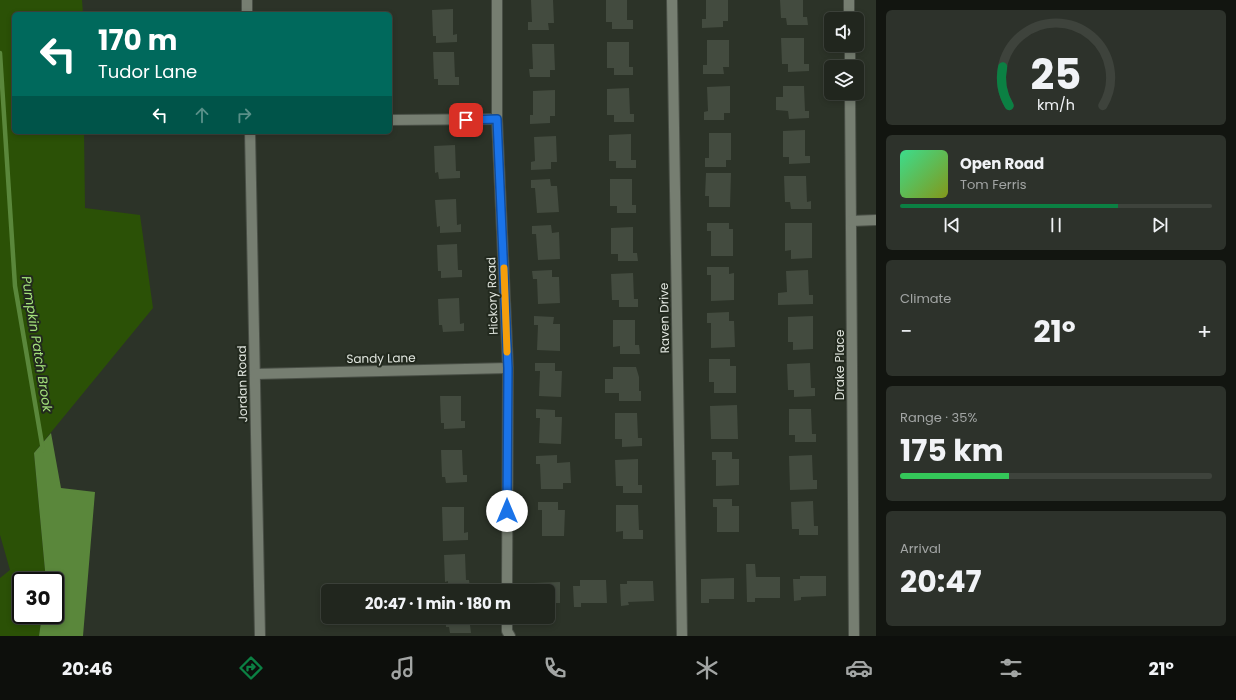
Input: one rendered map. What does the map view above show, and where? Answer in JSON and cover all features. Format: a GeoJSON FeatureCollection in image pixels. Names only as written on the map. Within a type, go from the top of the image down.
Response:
{"type":"FeatureCollection","features":[{"type":"Feature","properties":{"kind":"street"},"geometry":{"type":"LineString","coordinates":[[247,0],[247,12]]}},
{"type":"Feature","properties":{"kind":"street","name":"Hickory Road"},"geometry":{"type":"LineString","coordinates":[[497,0],[497,119],[508,368],[507,584]]}},
{"type":"Feature","properties":{"kind":"street","name":"Raven Drive"},"geometry":{"type":"LineString","coordinates":[[672,0],[682,636]]}},
{"type":"Feature","properties":{"kind":"street"},"geometry":{"type":"LineString","coordinates":[[849,0],[849,12]]}},
{"type":"Feature","properties":{"kind":"street","name":"Drake Place"},"geometry":{"type":"LineString","coordinates":[[850,100],[854,636]]}},
{"type":"Feature","properties":{"kind":"street"},"geometry":{"type":"LineString","coordinates":[[392,120],[497,119]]}},
{"type":"Feature","properties":{"kind":"street","name":"Jordan Road"},"geometry":{"type":"LineString","coordinates":[[250,134],[260,636]]}},
{"type":"Feature","properties":{"kind":"street"},"geometry":{"type":"LineString","coordinates":[[851,221],[876,220]]}},
{"type":"Feature","properties":{"kind":"street","name":"Sandy Lane"},"geometry":{"type":"LineString","coordinates":[[255,374],[508,368]]}},
{"type":"Feature","properties":{"kind":"street"},"geometry":{"type":"LineString","coordinates":[[507,624],[507,630],[510,636]]}},
{"type":"Feature","properties":{"kind":"shaded area"},"geometry":{"type":"Polygon","coordinates":[[[0,0],[82,0],[83,12],[12,12],[12,134],[84,134],[85,208],[140,215],[153,308],[34,453],[45,572],[12,572],[12,624],[41,624],[39,636],[0,636],[0,578],[10,570],[0,535],[0,0]]]}},
{"type":"Feature","properties":{"kind":"shaded area"},"geometry":{"type":"Polygon","coordinates":[[[51,433],[61,488],[95,492],[83,636],[39,636],[41,624],[64,624],[64,572],[45,572],[34,453],[51,433]]]}},
{"type":"Feature","properties":{"kind":"building"},"geometry":{"type":"Polygon","coordinates":[[[531,0],[553,0],[554,23],[548,23],[549,30],[528,30],[528,22],[532,22],[531,0]]]}},
{"type":"Feature","properties":{"kind":"building"},"geometry":{"type":"Polygon","coordinates":[[[606,0],[627,0],[627,20],[633,20],[633,29],[612,29],[612,22],[606,22],[606,0]]]}},
{"type":"Feature","properties":{"kind":"building"},"geometry":{"type":"Polygon","coordinates":[[[706,0],[728,0],[728,21],[723,21],[723,27],[702,28],[702,19],[706,19],[706,0]]]}},
{"type":"Feature","properties":{"kind":"building"},"geometry":{"type":"Polygon","coordinates":[[[780,0],[803,0],[803,17],[807,17],[808,25],[787,25],[786,18],[781,18],[780,0]]]}},
{"type":"Feature","properties":{"kind":"building"},"geometry":{"type":"Polygon","coordinates":[[[453,9],[453,35],[457,34],[457,42],[436,43],[436,36],[433,36],[432,10],[453,9]]]}},
{"type":"Feature","properties":{"kind":"building"},"geometry":{"type":"Polygon","coordinates":[[[781,38],[804,38],[804,64],[809,64],[809,71],[788,72],[788,64],[782,64],[781,38]]]}},
{"type":"Feature","properties":{"kind":"building"},"geometry":{"type":"Polygon","coordinates":[[[707,40],[729,40],[729,67],[723,67],[724,74],[703,74],[703,65],[707,65],[707,40]]]}},
{"type":"Feature","properties":{"kind":"building"},"geometry":{"type":"Polygon","coordinates":[[[607,42],[629,42],[629,67],[633,67],[633,75],[614,75],[614,68],[607,68],[607,42]]]}},
{"type":"Feature","properties":{"kind":"building"},"geometry":{"type":"Polygon","coordinates":[[[532,44],[554,44],[555,70],[550,70],[550,77],[530,77],[529,69],[533,69],[532,44]]]}},
{"type":"Feature","properties":{"kind":"building"},"geometry":{"type":"Polygon","coordinates":[[[433,52],[454,52],[455,77],[459,77],[459,85],[438,85],[438,79],[434,79],[433,52]]]}},
{"type":"Feature","properties":{"kind":"building"},"geometry":{"type":"Polygon","coordinates":[[[730,86],[730,113],[724,113],[724,120],[704,120],[704,112],[708,111],[707,87],[730,86]]]}},
{"type":"Feature","properties":{"kind":"building"},"geometry":{"type":"Polygon","coordinates":[[[783,86],[804,86],[805,111],[809,111],[809,118],[789,119],[788,111],[776,110],[776,97],[783,97],[783,86]]]}},
{"type":"Feature","properties":{"kind":"building"},"geometry":{"type":"Polygon","coordinates":[[[629,88],[630,114],[634,114],[634,122],[614,122],[614,115],[607,115],[607,89],[629,88]]]}},
{"type":"Feature","properties":{"kind":"building"},"geometry":{"type":"Polygon","coordinates":[[[555,90],[555,116],[550,116],[550,123],[530,124],[530,115],[533,115],[533,91],[555,90]]]}},
{"type":"Feature","properties":{"kind":"building"},"geometry":{"type":"Polygon","coordinates":[[[805,130],[805,156],[810,156],[810,163],[789,164],[789,157],[783,157],[783,131],[805,130]]]}},
{"type":"Feature","properties":{"kind":"building"},"geometry":{"type":"Polygon","coordinates":[[[709,133],[731,133],[731,160],[726,160],[726,167],[705,167],[705,158],[709,158],[709,133]]]}},
{"type":"Feature","properties":{"kind":"building"},"geometry":{"type":"Polygon","coordinates":[[[631,134],[631,160],[636,160],[636,168],[616,168],[616,161],[609,161],[609,135],[631,134]]]}},
{"type":"Feature","properties":{"kind":"building"},"geometry":{"type":"Polygon","coordinates":[[[556,136],[557,162],[551,162],[551,169],[531,170],[531,162],[535,161],[534,137],[556,136]]]}},
{"type":"Feature","properties":{"kind":"building"},"geometry":{"type":"Polygon","coordinates":[[[455,145],[456,171],[460,171],[460,178],[439,179],[438,172],[435,173],[434,146],[455,145]]]}},
{"type":"Feature","properties":{"kind":"building"},"geometry":{"type":"Polygon","coordinates":[[[706,173],[731,173],[730,207],[709,207],[709,196],[705,196],[706,173]]]}},
{"type":"Feature","properties":{"kind":"building"},"geometry":{"type":"Polygon","coordinates":[[[784,176],[806,176],[807,202],[811,201],[811,209],[791,209],[790,202],[785,202],[784,176]]]}},
{"type":"Feature","properties":{"kind":"building"},"geometry":{"type":"Polygon","coordinates":[[[550,179],[551,186],[557,186],[559,212],[537,213],[535,188],[531,188],[531,180],[550,179]]]}},
{"type":"Feature","properties":{"kind":"building"},"geometry":{"type":"Polygon","coordinates":[[[610,179],[632,179],[632,205],[636,205],[636,213],[617,213],[617,206],[610,206],[610,179]]]}},
{"type":"Feature","properties":{"kind":"building"},"geometry":{"type":"Polygon","coordinates":[[[456,199],[457,225],[461,224],[461,232],[440,233],[440,226],[437,227],[435,200],[456,199]]]}},
{"type":"Feature","properties":{"kind":"building"},"geometry":{"type":"Polygon","coordinates":[[[707,223],[729,223],[729,229],[733,229],[733,256],[711,256],[711,231],[707,231],[707,223]]]}},
{"type":"Feature","properties":{"kind":"building"},"geometry":{"type":"Polygon","coordinates":[[[785,223],[812,223],[812,258],[791,259],[791,250],[785,251],[785,223]]]}},
{"type":"Feature","properties":{"kind":"building"},"geometry":{"type":"Polygon","coordinates":[[[551,225],[552,233],[559,232],[560,259],[538,260],[536,234],[532,234],[532,226],[551,225]]]}},
{"type":"Feature","properties":{"kind":"building"},"geometry":{"type":"Polygon","coordinates":[[[633,227],[633,253],[637,253],[638,261],[618,261],[618,254],[611,254],[611,228],[633,227]]]}},
{"type":"Feature","properties":{"kind":"building"},"geometry":{"type":"Polygon","coordinates":[[[457,244],[458,270],[462,270],[462,277],[441,278],[441,271],[438,271],[437,245],[457,244]]]}},
{"type":"Feature","properties":{"kind":"building"},"geometry":{"type":"Polygon","coordinates":[[[707,267],[729,267],[729,274],[734,273],[734,300],[711,301],[711,275],[707,275],[707,267]]]}},
{"type":"Feature","properties":{"kind":"building"},"geometry":{"type":"Polygon","coordinates":[[[552,270],[552,277],[559,277],[560,303],[538,304],[537,279],[533,279],[532,271],[552,270]]]}},
{"type":"Feature","properties":{"kind":"building"},"geometry":{"type":"Polygon","coordinates":[[[808,270],[809,295],[813,295],[813,304],[778,305],[778,293],[787,292],[786,271],[808,270]]]}},
{"type":"Feature","properties":{"kind":"building"},"geometry":{"type":"Polygon","coordinates":[[[633,273],[634,299],[638,299],[638,307],[619,307],[619,300],[612,300],[611,274],[633,273]]]}},
{"type":"Feature","properties":{"kind":"building"},"geometry":{"type":"Polygon","coordinates":[[[459,298],[460,324],[464,323],[464,331],[443,332],[442,325],[439,325],[438,299],[459,298]]]}},
{"type":"Feature","properties":{"kind":"building"},"geometry":{"type":"Polygon","coordinates":[[[729,312],[729,321],[734,321],[735,347],[711,348],[711,323],[707,323],[707,313],[729,312]]]}},
{"type":"Feature","properties":{"kind":"building"},"geometry":{"type":"Polygon","coordinates":[[[534,316],[554,317],[553,324],[560,324],[560,351],[537,350],[538,325],[534,325],[534,316]]]}},
{"type":"Feature","properties":{"kind":"building"},"geometry":{"type":"Polygon","coordinates":[[[813,316],[813,349],[793,350],[793,342],[788,342],[788,317],[813,316]]]}},
{"type":"Feature","properties":{"kind":"building"},"geometry":{"type":"Polygon","coordinates":[[[613,320],[635,320],[635,345],[639,345],[640,354],[620,354],[620,346],[613,347],[613,320]]]}},
{"type":"Feature","properties":{"kind":"building"},"geometry":{"type":"Polygon","coordinates":[[[709,359],[730,359],[730,366],[736,366],[736,393],[714,393],[714,382],[709,382],[709,359]]]}},
{"type":"Feature","properties":{"kind":"building"},"geometry":{"type":"Polygon","coordinates":[[[535,363],[555,363],[555,371],[562,371],[561,397],[539,396],[540,371],[535,371],[535,363]]]}},
{"type":"Feature","properties":{"kind":"building"},"geometry":{"type":"Polygon","coordinates":[[[810,363],[811,388],[815,388],[815,396],[794,397],[794,390],[788,390],[787,364],[810,363]]]}},
{"type":"Feature","properties":{"kind":"building"},"geometry":{"type":"Polygon","coordinates":[[[613,367],[636,367],[639,377],[641,401],[619,401],[619,393],[605,393],[605,379],[613,379],[613,367]]]}},
{"type":"Feature","properties":{"kind":"building"},"geometry":{"type":"Polygon","coordinates":[[[440,396],[461,396],[461,421],[465,421],[465,428],[444,429],[444,423],[441,423],[440,396]]]}},
{"type":"Feature","properties":{"kind":"building"},"geometry":{"type":"Polygon","coordinates":[[[737,405],[738,439],[711,439],[710,406],[737,405]]]}},
{"type":"Feature","properties":{"kind":"building"},"geometry":{"type":"Polygon","coordinates":[[[536,409],[555,410],[555,417],[562,417],[561,444],[539,443],[540,418],[536,418],[536,409]]]}},
{"type":"Feature","properties":{"kind":"building"},"geometry":{"type":"Polygon","coordinates":[[[789,409],[811,409],[812,434],[816,434],[816,442],[795,442],[795,435],[789,435],[789,409]]]}},
{"type":"Feature","properties":{"kind":"building"},"geometry":{"type":"Polygon","coordinates":[[[615,413],[637,413],[638,438],[642,438],[642,446],[622,447],[622,439],[615,439],[615,413]]]}},
{"type":"Feature","properties":{"kind":"building"},"geometry":{"type":"Polygon","coordinates":[[[441,450],[462,450],[463,475],[467,475],[467,482],[446,483],[445,477],[442,477],[441,450]]]}},
{"type":"Feature","properties":{"kind":"building"},"geometry":{"type":"Polygon","coordinates":[[[712,452],[732,452],[732,459],[739,459],[739,485],[716,486],[716,460],[712,460],[712,452]]]}},
{"type":"Feature","properties":{"kind":"building"},"geometry":{"type":"Polygon","coordinates":[[[557,455],[557,463],[570,462],[571,483],[563,483],[563,489],[541,489],[540,464],[536,464],[536,456],[557,455]]]}},
{"type":"Feature","properties":{"kind":"building"},"geometry":{"type":"Polygon","coordinates":[[[812,455],[813,480],[817,480],[817,489],[790,490],[789,456],[812,455]]]}},
{"type":"Feature","properties":{"kind":"building"},"geometry":{"type":"Polygon","coordinates":[[[638,459],[638,485],[642,485],[642,493],[623,493],[623,486],[616,486],[615,460],[638,459]]]}},
{"type":"Feature","properties":{"kind":"building"},"geometry":{"type":"Polygon","coordinates":[[[713,499],[732,499],[732,506],[739,506],[739,532],[717,532],[717,507],[713,507],[713,499]]]}},
{"type":"Feature","properties":{"kind":"building"},"geometry":{"type":"Polygon","coordinates":[[[813,501],[814,526],[818,526],[818,535],[799,535],[799,529],[792,529],[791,502],[813,501]]]}},
{"type":"Feature","properties":{"kind":"building"},"geometry":{"type":"Polygon","coordinates":[[[538,502],[558,502],[558,510],[565,510],[564,536],[542,536],[542,510],[538,510],[538,502]]]}},
{"type":"Feature","properties":{"kind":"building"},"geometry":{"type":"Polygon","coordinates":[[[616,505],[638,505],[639,530],[643,530],[643,539],[623,539],[623,531],[616,532],[616,505]]]}},
{"type":"Feature","properties":{"kind":"building"},"geometry":{"type":"Polygon","coordinates":[[[442,507],[464,507],[464,533],[468,532],[468,540],[443,541],[442,507]]]}},
{"type":"Feature","properties":{"kind":"building"},"geometry":{"type":"Polygon","coordinates":[[[465,554],[466,580],[469,580],[470,584],[448,584],[448,581],[445,582],[444,555],[465,554]]]}},
{"type":"Feature","properties":{"kind":"building"},"geometry":{"type":"Polygon","coordinates":[[[746,564],[755,564],[756,577],[780,577],[780,598],[755,598],[755,602],[747,602],[746,564]]]}},
{"type":"Feature","properties":{"kind":"building"},"geometry":{"type":"Polygon","coordinates":[[[800,576],[826,576],[826,596],[801,597],[801,600],[794,601],[793,579],[800,579],[800,576]]]}},
{"type":"Feature","properties":{"kind":"building"},"geometry":{"type":"Polygon","coordinates":[[[734,578],[734,599],[709,599],[709,603],[701,603],[701,579],[734,578]]]}},
{"type":"Feature","properties":{"kind":"building"},"geometry":{"type":"Polygon","coordinates":[[[580,580],[606,580],[607,603],[581,603],[581,607],[574,607],[573,586],[580,586],[580,580]]]}},
{"type":"Feature","properties":{"kind":"building"},"geometry":{"type":"Polygon","coordinates":[[[627,581],[653,581],[654,601],[628,602],[629,605],[621,606],[620,584],[627,584],[627,581]]]}},
{"type":"Feature","properties":{"kind":"building"},"geometry":{"type":"Polygon","coordinates":[[[560,582],[560,603],[555,603],[555,584],[533,583],[560,582]]]}},
{"type":"Feature","properties":{"kind":"building"},"geometry":{"type":"Polygon","coordinates":[[[446,624],[467,624],[470,625],[471,633],[450,633],[449,627],[446,627],[446,624]]]}},
{"type":"Feature","properties":{"kind":"waterway","name":"Pumpkin Patch Brook"},"geometry":{"type":"LineString","coordinates":[[0,53],[15,286],[43,450]]}},
{"type":"Feature","properties":{"kind":"slow traffic"},"geometry":{"type":"LineString","coordinates":[[504,268],[507,352]]}},
{"type":"Feature","properties":{"kind":"route"},"geometry":{"type":"LineString","coordinates":[[466,120],[497,119],[508,368],[507,511]]}}]}
